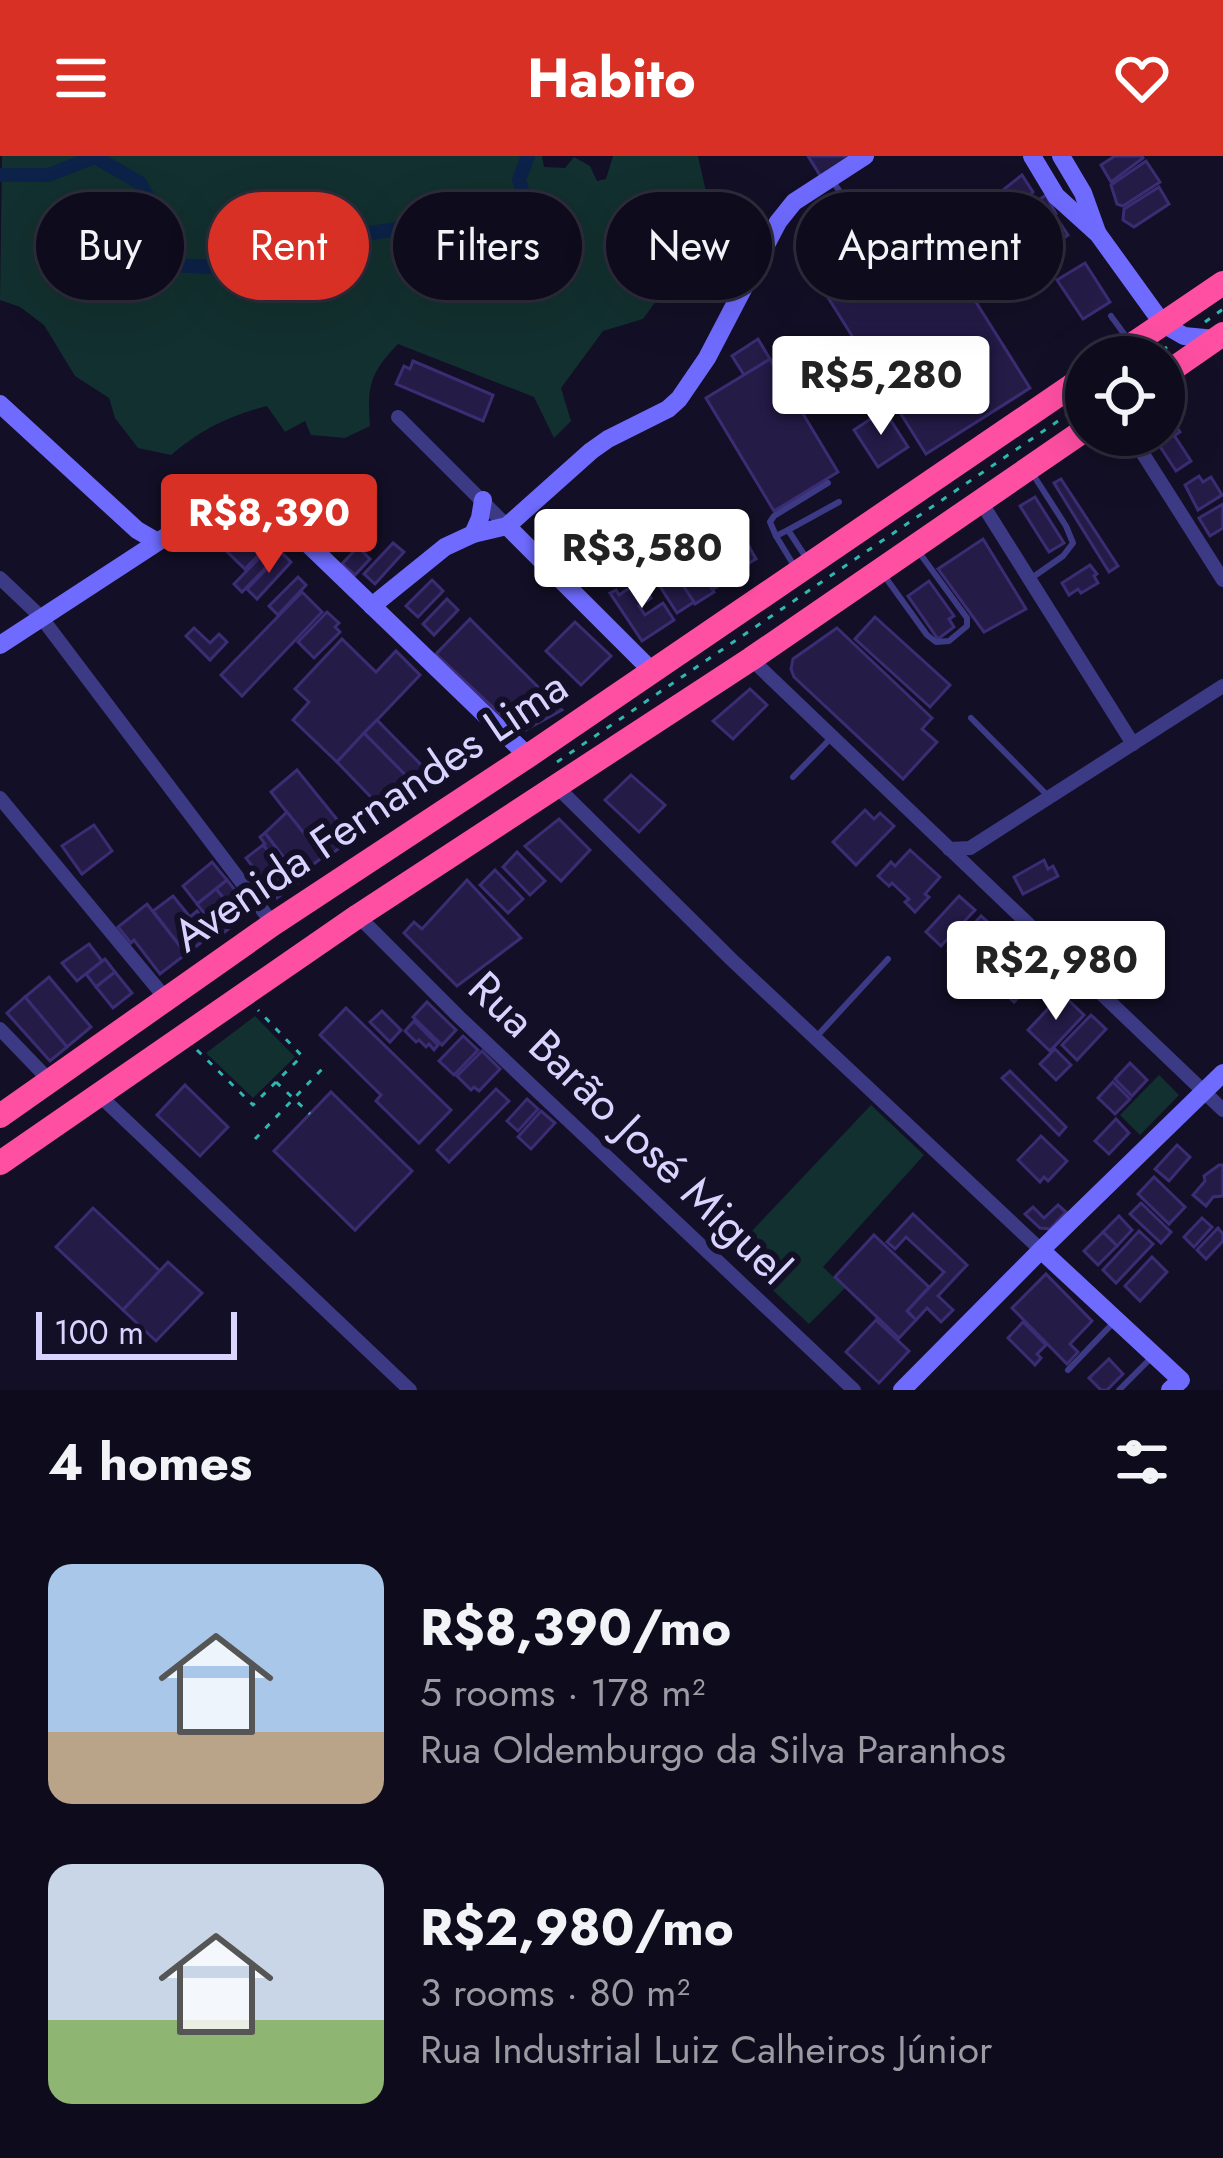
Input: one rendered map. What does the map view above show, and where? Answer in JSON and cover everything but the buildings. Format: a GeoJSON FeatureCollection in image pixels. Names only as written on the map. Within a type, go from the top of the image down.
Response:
{"type":"FeatureCollection","features":[{"type":"Feature","properties":{"kind":"highway"},"geometry":{"type":"LineString","coordinates":[[1145,336],[1223,283]]}},
{"type":"Feature","properties":{"kind":"highway"},"geometry":{"type":"LineString","coordinates":[[1185,360],[1219,336]]}},
{"type":"Feature","properties":{"kind":"highway","name":"Avenida Fernandes Lima"},"geometry":{"type":"LineString","coordinates":[[0,1116],[273,924],[1065,395]]}},
{"type":"Feature","properties":{"kind":"highway","name":"Avenida Fernandes Lima"},"geometry":{"type":"LineString","coordinates":[[0,1163],[358,916],[752,659],[1065,444]]}},
{"type":"Feature","properties":{"kind":"street"},"geometry":{"type":"LineString","coordinates":[[372,606],[433,554],[472,534],[507,526],[591,451],[679,399],[707,358],[778,222],[794,202],[865,156]]}},
{"type":"Feature","properties":{"kind":"street"},"geometry":{"type":"LineString","coordinates":[[1032,156],[1056,196],[1098,234],[1163,324],[1184,336],[1219,336]]}},
{"type":"Feature","properties":{"kind":"street"},"geometry":{"type":"LineString","coordinates":[[1061,156],[1083,193],[1098,234]]}},
{"type":"Feature","properties":{"kind":"street"},"geometry":{"type":"LineString","coordinates":[[0,404],[137,530],[148,546]]}},
{"type":"Feature","properties":{"kind":"street"},"geometry":{"type":"LineString","coordinates":[[398,417],[652,671]]}},
{"type":"Feature","properties":{"kind":"street"},"geometry":{"type":"LineString","coordinates":[[1144,456],[1223,580]]}},
{"type":"Feature","properties":{"kind":"street"},"geometry":{"type":"LineString","coordinates":[[0,645],[148,546],[219,502],[242,494],[262,502],[528,756]]}},
{"type":"Feature","properties":{"kind":"street"},"geometry":{"type":"LineString","coordinates":[[472,534],[483,500]]}},
{"type":"Feature","properties":{"kind":"street"},"geometry":{"type":"LineString","coordinates":[[981,502],[1133,743]]}},
{"type":"Feature","properties":{"kind":"street"},"geometry":{"type":"LineString","coordinates":[[0,578],[41,617],[273,924]]}},
{"type":"Feature","properties":{"kind":"street"},"geometry":{"type":"LineString","coordinates":[[752,659],[1223,1110]]}},
{"type":"Feature","properties":{"kind":"street"},"geometry":{"type":"LineString","coordinates":[[949,849],[970,848],[1223,686]]}},
{"type":"Feature","properties":{"kind":"street"},"geometry":{"type":"LineString","coordinates":[[557,787],[732,960],[1154,1355],[1181,1386]]}},
{"type":"Feature","properties":{"kind":"street"},"geometry":{"type":"LineString","coordinates":[[0,798],[167,1000]]}},
{"type":"Feature","properties":{"kind":"street"},"geometry":{"type":"LineString","coordinates":[[970,848],[970,870]]}},
{"type":"Feature","properties":{"kind":"street","name":"Rua Barão José Miguel"},"geometry":{"type":"LineString","coordinates":[[358,916],[854,1390]]}},
{"type":"Feature","properties":{"kind":"street"},"geometry":{"type":"LineString","coordinates":[[0,1029],[51,1082]]}},
{"type":"Feature","properties":{"kind":"street"},"geometry":{"type":"LineString","coordinates":[[902,1390],[1223,1072]]}},
{"type":"Feature","properties":{"kind":"street"},"geometry":{"type":"LineString","coordinates":[[100,1096],[410,1390]]}},
{"type":"Feature","properties":{"kind":"lane"},"geometry":{"type":"LineString","coordinates":[[830,178],[839,192]]}},
{"type":"Feature","properties":{"kind":"lane"},"geometry":{"type":"LineString","coordinates":[[1111,316],[1118,336]]}},
{"type":"Feature","properties":{"kind":"lane"},"geometry":{"type":"LineString","coordinates":[[1029,469],[1073,543],[1064,556],[1030,579]]}},
{"type":"Feature","properties":{"kind":"lane"},"geometry":{"type":"LineString","coordinates":[[804,568],[770,522],[828,483]]}},
{"type":"Feature","properties":{"kind":"lane"},"geometry":{"type":"LineString","coordinates":[[776,536],[838,502]]}},
{"type":"Feature","properties":{"kind":"lane"},"geometry":{"type":"LineString","coordinates":[[788,530],[804,568]]}},
{"type":"Feature","properties":{"kind":"lane"},"geometry":{"type":"LineString","coordinates":[[880,571],[927,635],[935,642],[949,640],[967,626],[967,618],[916,548]]}},
{"type":"Feature","properties":{"kind":"lane"},"geometry":{"type":"LineString","coordinates":[[971,718],[1049,797]]}},
{"type":"Feature","properties":{"kind":"lane"},"geometry":{"type":"LineString","coordinates":[[793,777],[832,737]]}},
{"type":"Feature","properties":{"kind":"lane"},"geometry":{"type":"LineString","coordinates":[[816,1038],[888,959]]}},
{"type":"Feature","properties":{"kind":"lane"},"geometry":{"type":"LineString","coordinates":[[1068,1370],[1116,1320]]}},
{"type":"Feature","properties":{"kind":"lane"},"geometry":{"type":"LineString","coordinates":[[1119,1390],[1154,1355]]}},
{"type":"Feature","properties":{"kind":"path"},"geometry":{"type":"LineString","coordinates":[[760,598],[786,636]]}},
{"type":"Feature","properties":{"kind":"path"},"geometry":{"type":"LineString","coordinates":[[195,1049],[253,1105],[302,1056],[255,1008]]}},
{"type":"Feature","properties":{"kind":"path"},"geometry":{"type":"LineString","coordinates":[[256,1139],[324,1066]]}},
{"type":"Feature","properties":{"kind":"path"},"geometry":{"type":"LineString","coordinates":[[276,1082],[310,1114]]}},
{"type":"Feature","properties":{"kind":"green space"},"geometry":{"type":"Polygon","coordinates":[[[2,156],[542,156],[544,167],[565,168],[574,157],[590,166],[597,181],[606,179],[613,156],[698,156],[706,192],[606,192],[606,300],[657,300],[643,319],[603,331],[561,388],[571,421],[554,438],[534,397],[398,344],[372,381],[370,426],[345,438],[311,435],[305,421],[285,432],[267,406],[216,424],[171,455],[138,448],[115,418],[109,398],[75,376],[44,325],[20,307],[0,300],[2,156]]]}},
{"type":"Feature","properties":{"kind":"green space"},"geometry":{"type":"Polygon","coordinates":[[[255,1016],[295,1057],[253,1098],[206,1053],[255,1016]]]}},
{"type":"Feature","properties":{"kind":"green space"},"geometry":{"type":"Polygon","coordinates":[[[1159,1075],[1179,1095],[1140,1135],[1120,1115],[1159,1075]]]}},
{"type":"Feature","properties":{"kind":"green space"},"geometry":{"type":"Polygon","coordinates":[[[871,1105],[924,1155],[823,1267],[845,1288],[809,1324],[732,1252],[871,1105]]]}},
{"type":"Feature","properties":{"kind":"waterway"},"geometry":{"type":"LineString","coordinates":[[0,175],[48,175],[95,157],[140,183],[163,224],[159,245],[168,265],[217,267],[303,257],[371,233],[492,214],[523,193],[519,180],[528,156]]}}]}
